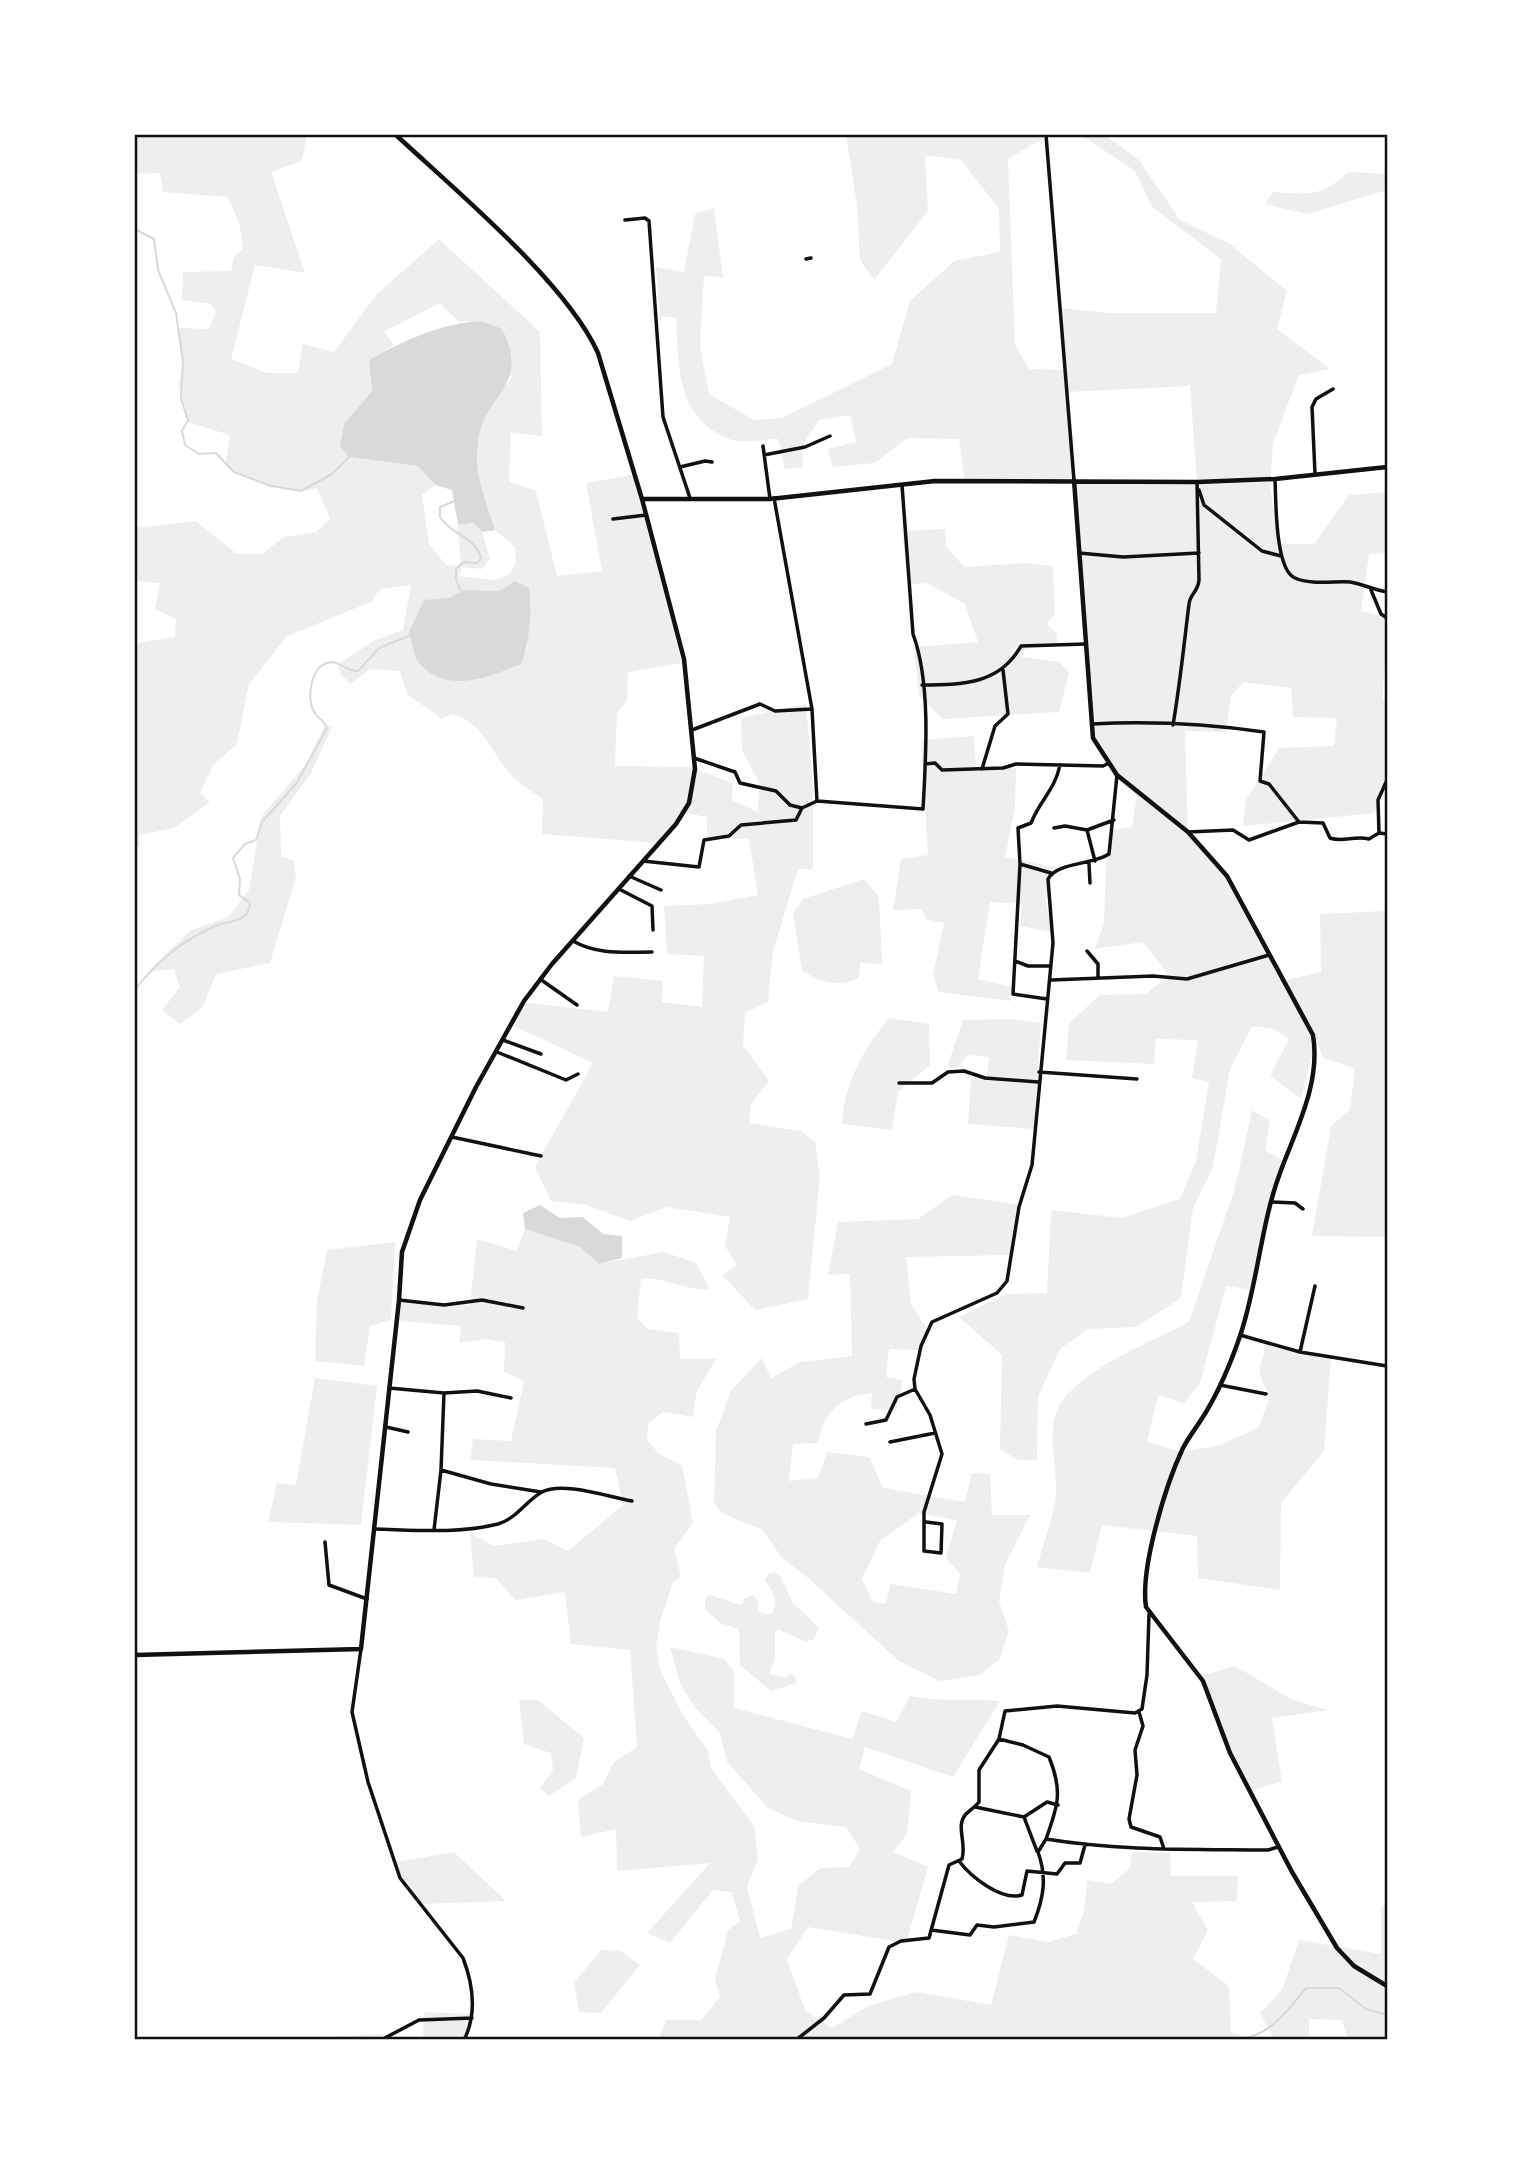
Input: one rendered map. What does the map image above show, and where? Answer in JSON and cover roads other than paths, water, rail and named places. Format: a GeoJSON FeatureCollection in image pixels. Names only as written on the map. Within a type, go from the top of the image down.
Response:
{"type":"FeatureCollection","features":[{"type":"Feature","properties":{"kind":"street"},"geometry":{"type":"LineString","coordinates":[[396,135],[524,258],[565,302],[588,333],[598,353],[642,499],[684,659],[694,758],[689,803],[643,861],[540,979],[503,1040],[476,1087],[420,1200],[404,1242],[367,1599],[352,1712],[368,1782],[405,1888],[463,1958],[470,1982],[472,2018],[464,2040]]}},
{"type":"Feature","properties":{"kind":"street"},"geometry":{"type":"LineString","coordinates":[[1046,135],[1093,738],[1107,764],[1117,775],[1188,832],[1227,876],[1312,1035],[1315,1046],[1303,1116],[1280,1172],[1240,1335],[1220,1385],[1184,1446],[1172,1477],[1147,1573],[1144,1592],[1149,1615],[1144,1703],[1139,1712],[1143,1726],[1135,1750],[1137,1775],[1129,1819],[1131,1827],[1160,1837],[1164,1849]]}},
{"type":"Feature","properties":{"kind":"street"},"geometry":{"type":"LineString","coordinates":[[625,220],[645,218],[649,221],[663,417],[691,500]]}},
{"type":"Feature","properties":{"kind":"street"},"geometry":{"type":"LineString","coordinates":[[806,259],[811,258]]}},
{"type":"Feature","properties":{"kind":"street"},"geometry":{"type":"LineString","coordinates":[[1315,474],[1312,407],[1316,399],[1333,389]]}},
{"type":"Feature","properties":{"kind":"street"},"geometry":{"type":"LineString","coordinates":[[764,455],[806,447],[830,436]]}},
{"type":"Feature","properties":{"kind":"street"},"geometry":{"type":"LineString","coordinates":[[763,446],[812,709],[817,802]]}},
{"type":"Feature","properties":{"kind":"street"},"geometry":{"type":"LineString","coordinates":[[680,467],[712,462]]}},
{"type":"Feature","properties":{"kind":"street"},"geometry":{"type":"LineString","coordinates":[[642,499],[772,498],[901,483],[1074,480],[1197,482],[1275,479],[1387,467]]}},
{"type":"Feature","properties":{"kind":"street"},"geometry":{"type":"LineString","coordinates":[[1275,479],[1281,556],[1286,572],[1297,579],[1354,583],[1371,590],[1387,592]]}},
{"type":"Feature","properties":{"kind":"street"},"geometry":{"type":"LineString","coordinates":[[1173,725],[1186,647],[1189,602],[1198,590],[1197,482]]}},
{"type":"Feature","properties":{"kind":"street"},"geometry":{"type":"LineString","coordinates":[[1197,482],[1204,505],[1262,551],[1281,556]]}},
{"type":"Feature","properties":{"kind":"street"},"geometry":{"type":"LineString","coordinates":[[694,758],[735,772],[740,783],[776,791],[790,805],[802,808],[817,802],[923,809],[925,764],[921,654],[913,634],[901,483]]}},
{"type":"Feature","properties":{"kind":"street"},"geometry":{"type":"LineString","coordinates":[[613,519],[646,515]]}},
{"type":"Feature","properties":{"kind":"street"},"geometry":{"type":"LineString","coordinates":[[1078,553],[1123,557],[1199,553]]}},
{"type":"Feature","properties":{"kind":"street"},"geometry":{"type":"LineString","coordinates":[[1371,590],[1381,614],[1387,618]]}},
{"type":"Feature","properties":{"kind":"street"},"geometry":{"type":"LineString","coordinates":[[922,685],[951,685],[999,674],[1021,646],[1086,644]]}},
{"type":"Feature","properties":{"kind":"street"},"geometry":{"type":"LineString","coordinates":[[982,769],[995,726],[1008,714],[1003,669]]}},
{"type":"Feature","properties":{"kind":"street"},"geometry":{"type":"LineString","coordinates":[[692,730],[760,704],[775,711],[812,709]]}},
{"type":"Feature","properties":{"kind":"street"},"geometry":{"type":"LineString","coordinates":[[1092,724],[1173,725],[1264,732],[1260,781],[1269,784],[1298,821]]}},
{"type":"Feature","properties":{"kind":"street"},"geometry":{"type":"LineString","coordinates":[[1387,732],[1387,749]]}},
{"type":"Feature","properties":{"kind":"street"},"geometry":{"type":"LineString","coordinates":[[925,764],[935,762],[942,770],[982,769],[1016,764],[1107,764]]}},
{"type":"Feature","properties":{"kind":"street"},"geometry":{"type":"LineString","coordinates":[[1047,999],[1013,995],[1020,864],[1018,828],[1031,823],[1038,806],[1056,784],[1060,765]]}},
{"type":"Feature","properties":{"kind":"street"},"geometry":{"type":"LineString","coordinates":[[1020,864],[1051,873],[1089,864],[1109,854],[1117,775]]}},
{"type":"Feature","properties":{"kind":"street"},"geometry":{"type":"LineString","coordinates":[[1379,834],[1378,800],[1387,780]]}},
{"type":"Feature","properties":{"kind":"street"},"geometry":{"type":"LineString","coordinates":[[643,861],[699,867],[704,840],[729,836],[741,825],[796,820],[802,808]]}},
{"type":"Feature","properties":{"kind":"street"},"geometry":{"type":"LineString","coordinates":[[1054,828],[1065,826],[1087,830],[1114,820]]}},
{"type":"Feature","properties":{"kind":"street"},"geometry":{"type":"LineString","coordinates":[[1188,832],[1233,830],[1249,840],[1298,821],[1323,822],[1330,838],[1335,840],[1357,836],[1369,839],[1379,834],[1387,834]]}},
{"type":"Feature","properties":{"kind":"street"},"geometry":{"type":"LineString","coordinates":[[1087,830],[1095,861]]}},
{"type":"Feature","properties":{"kind":"street"},"geometry":{"type":"LineString","coordinates":[[1089,864],[1090,883]]}},
{"type":"Feature","properties":{"kind":"street"},"geometry":{"type":"LineString","coordinates":[[926,1522],[942,1524],[941,1553],[924,1551],[924,1512],[942,1454],[930,1415],[915,1389],[914,1379],[921,1346],[932,1322],[997,1293],[1007,1282],[1019,1207],[1032,1165],[1053,943],[1048,878],[1051,873]]}},
{"type":"Feature","properties":{"kind":"street"},"geometry":{"type":"LineString","coordinates":[[629,876],[661,890]]}},
{"type":"Feature","properties":{"kind":"street"},"geometry":{"type":"LineString","coordinates":[[619,889],[652,906],[653,930]]}},
{"type":"Feature","properties":{"kind":"street"},"geometry":{"type":"LineString","coordinates":[[573,941],[584,947],[611,952],[652,952]]}},
{"type":"Feature","properties":{"kind":"street"},"geometry":{"type":"LineString","coordinates":[[1087,951],[1098,964],[1098,978]]}},
{"type":"Feature","properties":{"kind":"street"},"geometry":{"type":"LineString","coordinates":[[1050,980],[1153,976],[1187,979],[1269,954]]}},
{"type":"Feature","properties":{"kind":"street"},"geometry":{"type":"LineString","coordinates":[[1015,961],[1028,966],[1051,966]]}},
{"type":"Feature","properties":{"kind":"street"},"geometry":{"type":"LineString","coordinates":[[540,979],[577,1004]]}},
{"type":"Feature","properties":{"kind":"street"},"geometry":{"type":"LineString","coordinates":[[503,1040],[541,1054]]}},
{"type":"Feature","properties":{"kind":"street"},"geometry":{"type":"LineString","coordinates":[[497,1052],[566,1080],[578,1074]]}},
{"type":"Feature","properties":{"kind":"street"},"geometry":{"type":"LineString","coordinates":[[898,1083],[932,1083],[948,1072],[964,1071],[985,1078],[1038,1082]]}},
{"type":"Feature","properties":{"kind":"street"},"geometry":{"type":"LineString","coordinates":[[1039,1072],[1137,1079]]}},
{"type":"Feature","properties":{"kind":"street"},"geometry":{"type":"LineString","coordinates":[[452,1137],[541,1156]]}},
{"type":"Feature","properties":{"kind":"street"},"geometry":{"type":"LineString","coordinates":[[1273,1202],[1295,1203],[1303,1209]]}},
{"type":"Feature","properties":{"kind":"street"},"geometry":{"type":"LineString","coordinates":[[1300,1352],[1314,1286]]}},
{"type":"Feature","properties":{"kind":"street"},"geometry":{"type":"LineString","coordinates":[[399,1300],[443,1305],[482,1300],[523,1308]]}},
{"type":"Feature","properties":{"kind":"street"},"geometry":{"type":"LineString","coordinates":[[1240,1335],[1300,1352],[1387,1366]]}},
{"type":"Feature","properties":{"kind":"street"},"geometry":{"type":"LineString","coordinates":[[1220,1385],[1266,1394]]}},
{"type":"Feature","properties":{"kind":"street"},"geometry":{"type":"LineString","coordinates":[[389,1388],[444,1393],[477,1391],[511,1398]]}},
{"type":"Feature","properties":{"kind":"street"},"geometry":{"type":"LineString","coordinates":[[866,1424],[886,1420],[897,1397],[915,1389]]}},
{"type":"Feature","properties":{"kind":"street"},"geometry":{"type":"LineString","coordinates":[[434,1530],[441,1470],[444,1393]]}},
{"type":"Feature","properties":{"kind":"street"},"geometry":{"type":"LineString","coordinates":[[384,1426],[408,1432]]}},
{"type":"Feature","properties":{"kind":"street"},"geometry":{"type":"LineString","coordinates":[[890,1442],[935,1433]]}},
{"type":"Feature","properties":{"kind":"street"},"geometry":{"type":"LineString","coordinates":[[441,1470],[491,1484],[542,1492],[571,1486],[588,1494],[632,1501]]}},
{"type":"Feature","properties":{"kind":"street"},"geometry":{"type":"LineString","coordinates":[[374,1529],[459,1530],[501,1523],[542,1492]]}},
{"type":"Feature","properties":{"kind":"street"},"geometry":{"type":"LineString","coordinates":[[325,1542],[329,1585],[367,1599]]}},
{"type":"Feature","properties":{"kind":"street"},"geometry":{"type":"LineString","coordinates":[[1149,1615],[1203,1681],[1230,1753],[1278,1847],[1337,1948],[1354,1966],[1387,1986]]}},
{"type":"Feature","properties":{"kind":"street"},"geometry":{"type":"LineString","coordinates":[[135,1656],[361,1649]]}},
{"type":"Feature","properties":{"kind":"street"},"geometry":{"type":"LineString","coordinates":[[796,2040],[824,2018],[844,1995],[870,1994],[889,1947],[901,1941],[929,1938],[949,1865],[959,1861],[966,1847],[960,1830],[961,1822],[980,1798],[979,1770],[999,1740],[1004,1711],[1057,1706],[1139,1712]]}},
{"type":"Feature","properties":{"kind":"street"},"geometry":{"type":"LineString","coordinates":[[999,1740],[1023,1745],[1049,1757],[1058,1779],[1058,1805],[1046,1839],[1038,1852]]}},
{"type":"Feature","properties":{"kind":"street"},"geometry":{"type":"LineString","coordinates":[[975,1807],[1024,1817],[1047,1802],[1058,1805]]}},
{"type":"Feature","properties":{"kind":"street"},"geometry":{"type":"LineString","coordinates":[[931,1930],[971,1935],[977,1925],[994,1927],[1034,1922],[1042,1903],[1045,1871],[1024,1817]]}},
{"type":"Feature","properties":{"kind":"street"},"geometry":{"type":"LineString","coordinates":[[1046,1839],[1085,1845],[1164,1849],[1268,1850],[1278,1847]]}},
{"type":"Feature","properties":{"kind":"street"},"geometry":{"type":"LineString","coordinates":[[959,1861],[968,1874],[990,1887],[1016,1896],[1022,1895],[1027,1871],[1057,1874],[1065,1863],[1080,1863],[1085,1845]]}},
{"type":"Feature","properties":{"kind":"street"},"geometry":{"type":"LineString","coordinates":[[381,2040],[419,2020],[472,2018]]}},
{"type":"Feature","properties":{"kind":"waterway"},"geometry":{"type":"LineString","coordinates":[[135,229],[154,239],[158,270],[176,313],[183,362],[181,399],[188,420],[182,431],[185,445],[199,454],[216,453],[234,472],[271,486],[301,491],[332,474],[350,456]]}},
{"type":"Feature","properties":{"kind":"waterway"},"geometry":{"type":"LineString","coordinates":[[455,501],[440,507],[440,517],[450,528],[474,545],[481,558],[477,563],[463,562],[456,569],[456,580],[461,591]]}},
{"type":"Feature","properties":{"kind":"waterway"},"geometry":{"type":"LineString","coordinates":[[135,989],[179,946],[200,933],[246,915],[250,903],[239,895],[240,879],[233,858],[245,844],[256,840],[262,822],[296,784],[327,728],[312,706],[312,684],[317,671],[331,662],[358,671],[379,648],[411,635]]}},
{"type":"Feature","properties":{"kind":"waterway"},"geometry":{"type":"LineString","coordinates":[[1235,2040],[1267,2029],[1306,1988],[1339,1988],[1366,2009],[1387,2015]]}}]}
